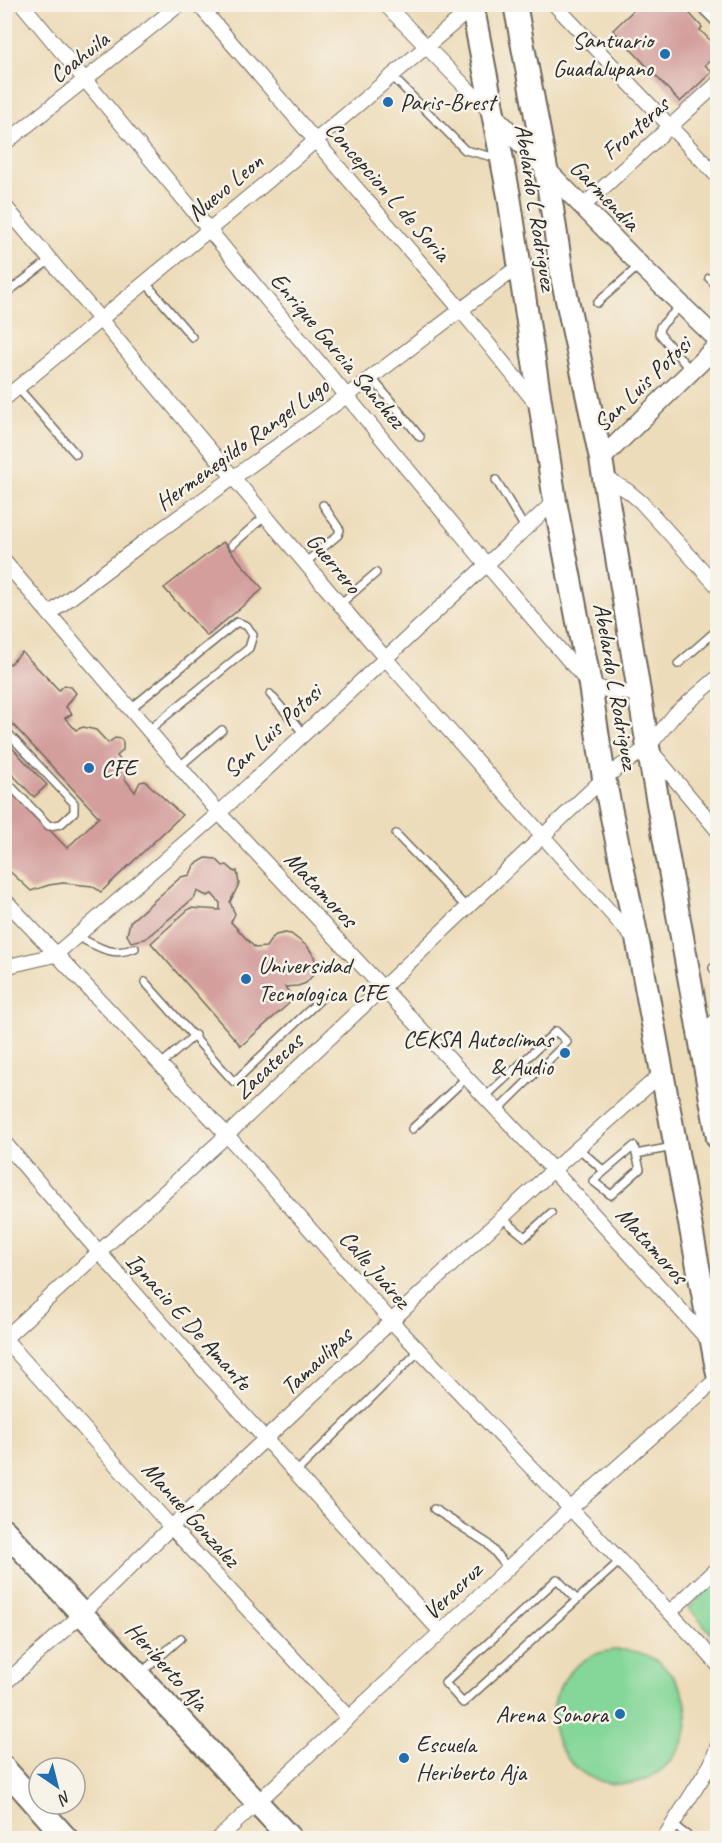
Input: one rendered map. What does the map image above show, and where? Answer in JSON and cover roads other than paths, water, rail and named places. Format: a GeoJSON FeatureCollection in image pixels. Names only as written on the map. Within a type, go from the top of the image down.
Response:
{"type":"FeatureCollection","features":[{"type":"Feature","properties":{"kind":"main road","name":"Abelardo L Rodriguez"},"geometry":{"type":"LineString","coordinates":[[515,4],[546,169],[563,280],[602,467],[648,747],[717,1138]]}},
{"type":"Feature","properties":{"kind":"main road","name":"Abelardo L Rodriguez"},"geometry":{"type":"LineString","coordinates":[[473,6],[502,159],[555,501],[590,685],[604,778],[715,1344],[717,1376]]}},
{"type":"Feature","properties":{"kind":"main road","name":"Heriberto Aja"},"geometry":{"type":"LineString","coordinates":[[4,1530],[290,1839]]}},
{"type":"Feature","properties":{"kind":"main road"},"geometry":{"type":"LineString","coordinates":[[4,1768],[66,1839]]}},
{"type":"Feature","properties":{"kind":"street","name":"Enrique Garcia Sanchez"},"geometry":{"type":"LineString","coordinates":[[22,4],[486,564],[590,685]]}},
{"type":"Feature","properties":{"kind":"street","name":"Coahuila"},"geometry":{"type":"LineString","coordinates":[[4,144],[85,82],[180,4]]}},
{"type":"Feature","properties":{"kind":"street","name":"Concepcion L de Soria"},"geometry":{"type":"LineString","coordinates":[[198,4],[461,310],[541,410]]}},
{"type":"Feature","properties":{"kind":"street","name":"Garmendia"},"geometry":{"type":"LineString","coordinates":[[385,4],[717,342]]}},
{"type":"Feature","properties":{"kind":"street"},"geometry":{"type":"LineString","coordinates":[[554,4],[717,177]]}},
{"type":"Feature","properties":{"kind":"street"},"geometry":{"type":"LineString","coordinates":[[705,4],[717,17]]}},
{"type":"Feature","properties":{"kind":"street","name":"Nuevo Leon"},"geometry":{"type":"LineString","coordinates":[[4,399],[473,6]]}},
{"type":"Feature","properties":{"kind":"street","name":"Fronteras"},"geometry":{"type":"LineString","coordinates":[[583,206],[717,83]]}},
{"type":"Feature","properties":{"kind":"street","name":"Guerrero"},"geometry":{"type":"LineString","coordinates":[[4,205],[385,658],[638,943]]}},
{"type":"Feature","properties":{"kind":"street","name":"Hermenegildo Rangel Lugo"},"geometry":{"type":"LineString","coordinates":[[50,614],[233,477],[372,378],[519,266]]}},
{"type":"Feature","properties":{"kind":"street","name":"San Luis Potosi"},"geometry":{"type":"LineString","coordinates":[[602,467],[717,342]]}},
{"type":"Feature","properties":{"kind":"street"},"geometry":{"type":"LineString","coordinates":[[602,467],[641,502],[717,587]]}},
{"type":"Feature","properties":{"kind":"street","name":"San Luis Potosi"},"geometry":{"type":"LineString","coordinates":[[4,967],[55,955],[219,813],[555,501]]}},
{"type":"Feature","properties":{"kind":"street","name":"Matamoros"},"geometry":{"type":"LineString","coordinates":[[4,561],[219,813],[715,1344]]}},
{"type":"Feature","properties":{"kind":"street","name":"Zacatecas"},"geometry":{"type":"LineString","coordinates":[[5,1338],[227,1135],[604,778],[648,747],[676,713],[717,676]]}},
{"type":"Feature","properties":{"kind":"street"},"geometry":{"type":"LineString","coordinates":[[590,685],[610,691],[639,694]]}},
{"type":"Feature","properties":{"kind":"street"},"geometry":{"type":"LineString","coordinates":[[648,747],[717,831]]}},
{"type":"Feature","properties":{"kind":"street","name":"Calle Juárez"},"geometry":{"type":"LineString","coordinates":[[4,899],[227,1135],[391,1322],[670,1612],[717,1665]]}},
{"type":"Feature","properties":{"kind":"street"},"geometry":{"type":"LineString","coordinates":[[699,1035],[717,1019]]}},
{"type":"Feature","properties":{"kind":"street","name":"Tamaulipas"},"geometry":{"type":"LineString","coordinates":[[4,1684],[83,1613],[171,1527],[553,1170],[661,1074]]}},
{"type":"Feature","properties":{"kind":"street","name":"Ignacio E De Amante"},"geometry":{"type":"LineString","coordinates":[[4,1142],[99,1254],[264,1440],[441,1632]]}},
{"type":"Feature","properties":{"kind":"street","name":"Manuel Gonzalez"},"geometry":{"type":"LineString","coordinates":[[5,1338],[171,1527],[349,1718]]}},
{"type":"Feature","properties":{"kind":"street","name":"Veracruz"},"geometry":{"type":"LineString","coordinates":[[219,1839],[570,1509],[717,1376]]}},
{"type":"Feature","properties":{"kind":"street"},"geometry":{"type":"LineString","coordinates":[[670,1612],[717,1567]]}},
{"type":"Feature","properties":{"kind":"street"},"geometry":{"type":"LineString","coordinates":[[664,1839],[714,1767],[717,1745]]}},
{"type":"Feature","properties":{"kind":"lane"},"geometry":{"type":"LineString","coordinates":[[391,75],[465,150],[502,159]]}},
{"type":"Feature","properties":{"kind":"lane"},"geometry":{"type":"LineString","coordinates":[[4,295],[50,260]]}},
{"type":"Feature","properties":{"kind":"lane"},"geometry":{"type":"LineString","coordinates":[[597,303],[640,265]]}},
{"type":"Feature","properties":{"kind":"lane"},"geometry":{"type":"LineString","coordinates":[[709,278],[717,287]]}},
{"type":"Feature","properties":{"kind":"lane"},"geometry":{"type":"LineString","coordinates":[[145,282],[192,338]]}},
{"type":"Feature","properties":{"kind":"lane"},"geometry":{"type":"LineString","coordinates":[[681,304],[660,327],[659,333],[691,371]]}},
{"type":"Feature","properties":{"kind":"lane"},"geometry":{"type":"LineString","coordinates":[[372,378],[420,437]]}},
{"type":"Feature","properties":{"kind":"lane"},"geometry":{"type":"LineString","coordinates":[[18,388],[76,454]]}},
{"type":"Feature","properties":{"kind":"lane"},"geometry":{"type":"LineString","coordinates":[[496,480],[525,528]]}},
{"type":"Feature","properties":{"kind":"lane"},"geometry":{"type":"LineString","coordinates":[[305,563],[339,535],[340,530],[323,506]]}},
{"type":"Feature","properties":{"kind":"lane"},"geometry":{"type":"LineString","coordinates":[[232,545],[265,516]]}},
{"type":"Feature","properties":{"kind":"lane"},"geometry":{"type":"LineString","coordinates":[[340,604],[376,573]]}},
{"type":"Feature","properties":{"kind":"lane"},"geometry":{"type":"LineString","coordinates":[[130,709],[237,622],[247,626],[253,634],[249,648],[149,730]]}},
{"type":"Feature","properties":{"kind":"lane"},"geometry":{"type":"LineString","coordinates":[[678,664],[717,629]]}},
{"type":"Feature","properties":{"kind":"lane"},"geometry":{"type":"LineString","coordinates":[[270,694],[304,734]]}},
{"type":"Feature","properties":{"kind":"lane"},"geometry":{"type":"LineString","coordinates":[[4,729],[74,803],[74,812],[61,824],[49,826],[4,779]]}},
{"type":"Feature","properties":{"kind":"lane"},"geometry":{"type":"LineString","coordinates":[[180,766],[222,729]]}},
{"type":"Feature","properties":{"kind":"lane"},"geometry":{"type":"LineString","coordinates":[[396,834],[468,909]]}},
{"type":"Feature","properties":{"kind":"lane"},"geometry":{"type":"LineString","coordinates":[[76,936],[112,952],[135,948]]}},
{"type":"Feature","properties":{"kind":"lane"},"geometry":{"type":"LineString","coordinates":[[145,981],[195,1035],[234,1082],[325,995]]}},
{"type":"Feature","properties":{"kind":"lane"},"geometry":{"type":"LineString","coordinates":[[485,1098],[556,1031],[567,1042],[497,1111]]}},
{"type":"Feature","properties":{"kind":"lane"},"geometry":{"type":"LineString","coordinates":[[160,1065],[195,1035]]}},
{"type":"Feature","properties":{"kind":"lane"},"geometry":{"type":"LineString","coordinates":[[412,1129],[466,1078]]}},
{"type":"Feature","properties":{"kind":"lane"},"geometry":{"type":"LineString","coordinates":[[634,1146],[639,1169],[611,1194],[593,1181],[604,1171],[634,1146]]}},
{"type":"Feature","properties":{"kind":"lane"},"geometry":{"type":"LineString","coordinates":[[636,1154],[675,1147]]}},
{"type":"Feature","properties":{"kind":"lane"},"geometry":{"type":"LineString","coordinates":[[578,1148],[604,1171]]}},
{"type":"Feature","properties":{"kind":"lane"},"geometry":{"type":"LineString","coordinates":[[502,1218],[525,1237],[551,1213]]}},
{"type":"Feature","properties":{"kind":"lane"},"geometry":{"type":"LineString","coordinates":[[295,1473],[419,1351]]}},
{"type":"Feature","properties":{"kind":"lane"},"geometry":{"type":"LineString","coordinates":[[434,1509],[487,1543],[508,1568]]}},
{"type":"Feature","properties":{"kind":"lane"},"geometry":{"type":"LineString","coordinates":[[577,1600],[557,1579],[446,1683],[463,1703],[577,1600],[620,1561]]}},
{"type":"Feature","properties":{"kind":"lane"},"geometry":{"type":"LineString","coordinates":[[139,1674],[181,1638]]}},
{"type":"Feature","properties":{"kind":"lane"},"geometry":{"type":"LineString","coordinates":[[673,1825],[691,1839]]}},
{"type":"Feature","properties":{"kind":"place","name":"Santuario Guadalupano"},"geometry":{"type":"Point","coordinates":[665,54]}},
{"type":"Feature","properties":{"kind":"place","name":"Paris-Brest"},"geometry":{"type":"Point","coordinates":[388,102]}},
{"type":"Feature","properties":{"kind":"place","name":"CFE"},"geometry":{"type":"Point","coordinates":[89,768]}},
{"type":"Feature","properties":{"kind":"place","name":"Universidad Tecnologica CFE"},"geometry":{"type":"Point","coordinates":[246,979]}},
{"type":"Feature","properties":{"kind":"place","name":"CEKSA Autoclimas & Audio"},"geometry":{"type":"Point","coordinates":[565,1053]}},
{"type":"Feature","properties":{"kind":"place","name":"Arena Sonora"},"geometry":{"type":"Point","coordinates":[620,1714]}},
{"type":"Feature","properties":{"kind":"place","name":"Escuela Heriberto Aja"},"geometry":{"type":"Point","coordinates":[404,1758]}}]}
